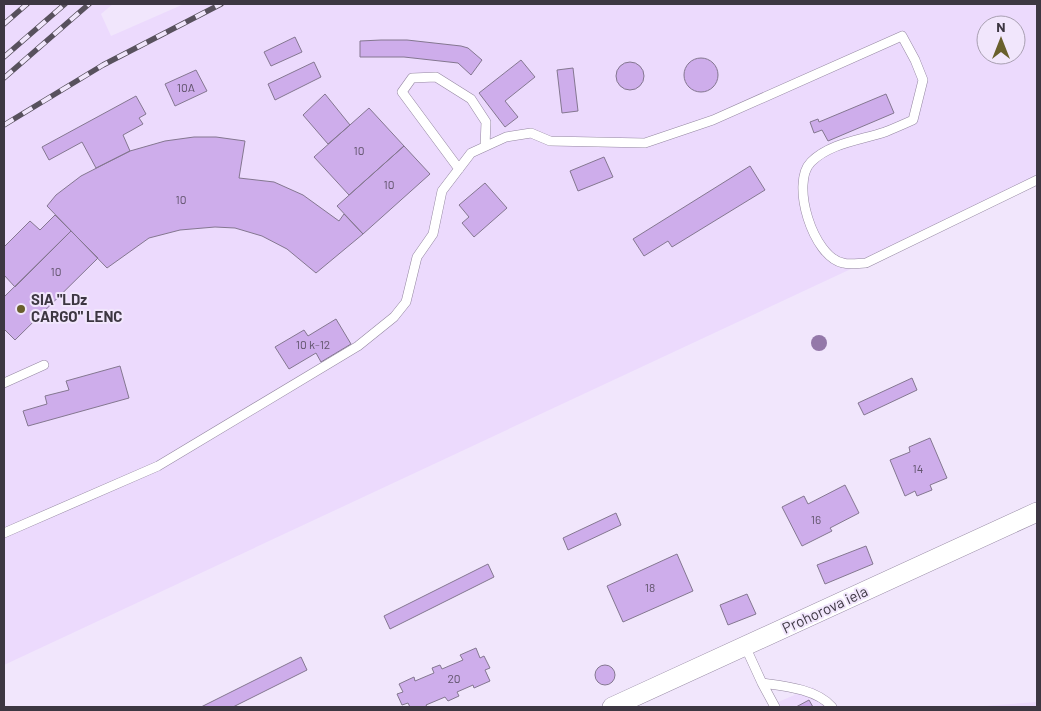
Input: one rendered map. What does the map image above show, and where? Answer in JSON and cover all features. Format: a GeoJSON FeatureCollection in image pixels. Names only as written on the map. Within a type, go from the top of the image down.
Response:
{"type":"FeatureCollection","features":[{"type":"Feature","properties":{"kind":"street","name":"Prohorova iela"},"geometry":{"type":"LineString","coordinates":[[612,707],[1037,512]]}},
{"type":"Feature","properties":{"kind":"lane"},"geometry":{"type":"LineString","coordinates":[[4,532],[158,466],[210,437],[365,340],[394,317],[406,302],[417,257],[433,234],[442,191],[471,153],[506,137],[530,133],[550,142],[645,143],[712,120],[902,36],[923,80],[914,120],[826,151],[810,163],[802,182],[808,218],[815,240],[829,254],[842,263],[866,263],[1037,180]]}},
{"type":"Feature","properties":{"kind":"lane"},"geometry":{"type":"LineString","coordinates":[[459,169],[402,92],[412,78],[436,77],[471,99],[486,122],[485,146]]}},
{"type":"Feature","properties":{"kind":"lane"},"geometry":{"type":"LineString","coordinates":[[4,383],[44,365]]}},
{"type":"Feature","properties":{"kind":"lane"},"geometry":{"type":"LineString","coordinates":[[745,646],[775,707]]}},
{"type":"Feature","properties":{"kind":"lane"},"geometry":{"type":"LineString","coordinates":[[762,683],[783,686],[809,694],[825,700],[832,707]]}},
{"type":"Feature","properties":{"kind":"shaded area"},"geometry":{"type":"Polygon","coordinates":[[[4,4],[113,4],[101,14],[111,36],[184,4],[1037,4],[1037,182],[4,665],[4,4]]]}},
{"type":"Feature","properties":{"kind":"shaded area"},"geometry":{"type":"Polygon","coordinates":[[[813,687],[825,707],[769,707],[769,706],[813,687]]]}},
{"type":"Feature","properties":{"kind":"shaded area"},"geometry":{"type":"Polygon","coordinates":[[[1037,702],[1037,707],[970,707],[1037,702]]]}},
{"type":"Feature","properties":{"kind":"building"},"geometry":{"type":"Polygon","coordinates":[[[295,37],[302,52],[271,66],[264,52],[295,37]]]}},
{"type":"Feature","properties":{"kind":"building"},"geometry":{"type":"Polygon","coordinates":[[[407,40],[461,46],[468,48],[482,60],[471,75],[458,63],[404,57],[360,57],[360,41],[407,40]]]}},
{"type":"Feature","properties":{"kind":"building"},"geometry":{"type":"Polygon","coordinates":[[[701,58],[708,59],[713,63],[717,68],[717,82],[713,87],[708,91],[701,92],[694,91],[689,87],[685,82],[684,75],[685,68],[689,63],[694,59],[701,58]]]}},
{"type":"Feature","properties":{"kind":"building"},"geometry":{"type":"Polygon","coordinates":[[[521,60],[535,77],[505,101],[518,117],[505,127],[479,93],[521,60]]]}},
{"type":"Feature","properties":{"kind":"building"},"geometry":{"type":"Polygon","coordinates":[[[314,62],[321,77],[275,100],[268,84],[314,62]]]}},
{"type":"Feature","properties":{"kind":"building"},"geometry":{"type":"Polygon","coordinates":[[[630,62],[640,66],[644,76],[640,86],[630,90],[620,86],[616,76],[620,66],[630,62]]]}},
{"type":"Feature","properties":{"kind":"building"},"geometry":{"type":"Polygon","coordinates":[[[573,68],[578,111],[562,113],[557,70],[573,68]]]}},
{"type":"Feature","properties":{"kind":"building"},"geometry":{"type":"Polygon","coordinates":[[[196,70],[207,91],[175,106],[165,84],[196,70]]]}},
{"type":"Feature","properties":{"kind":"building"},"geometry":{"type":"Polygon","coordinates":[[[325,94],[350,125],[328,144],[303,115],[325,94]]]}},
{"type":"Feature","properties":{"kind":"building"},"geometry":{"type":"Polygon","coordinates":[[[886,94],[894,113],[828,141],[822,130],[814,133],[810,122],[818,119],[819,122],[886,94]]]}},
{"type":"Feature","properties":{"kind":"building"},"geometry":{"type":"Polygon","coordinates":[[[136,96],[146,114],[139,118],[143,124],[123,135],[130,151],[96,168],[82,142],[49,160],[42,147],[136,96]]]}},
{"type":"Feature","properties":{"kind":"building"},"geometry":{"type":"Polygon","coordinates":[[[369,108],[404,146],[349,195],[314,157],[369,108]]]}},
{"type":"Feature","properties":{"kind":"building"},"geometry":{"type":"Polygon","coordinates":[[[194,137],[216,137],[245,141],[239,178],[274,182],[303,195],[339,221],[344,214],[363,234],[316,273],[287,249],[262,236],[235,228],[215,227],[180,230],[149,238],[107,268],[47,206],[56,195],[81,176],[130,151],[165,141],[194,137]]]}},
{"type":"Feature","properties":{"kind":"building"},"geometry":{"type":"Polygon","coordinates":[[[404,146],[430,174],[363,234],[337,206],[404,146]]]}},
{"type":"Feature","properties":{"kind":"building"},"geometry":{"type":"Polygon","coordinates":[[[604,157],[613,177],[578,191],[570,171],[604,157]]]}},
{"type":"Feature","properties":{"kind":"building"},"geometry":{"type":"Polygon","coordinates":[[[750,166],[765,190],[672,247],[668,241],[644,256],[633,239],[750,166]]]}},
{"type":"Feature","properties":{"kind":"building"},"geometry":{"type":"Polygon","coordinates":[[[485,183],[507,208],[474,237],[462,223],[469,217],[459,205],[485,183]]]}},
{"type":"Feature","properties":{"kind":"building"},"geometry":{"type":"Polygon","coordinates":[[[55,215],[71,231],[15,287],[4,275],[4,247],[30,221],[40,230],[55,215]]]}},
{"type":"Feature","properties":{"kind":"building"},"geometry":{"type":"Polygon","coordinates":[[[71,231],[98,258],[15,340],[4,329],[4,297],[71,231]]]}},
{"type":"Feature","properties":{"kind":"building"},"geometry":{"type":"Polygon","coordinates":[[[336,319],[351,344],[321,362],[316,353],[289,369],[275,347],[304,330],[308,336],[336,319]]]}},
{"type":"Feature","properties":{"kind":"building"},"geometry":{"type":"Polygon","coordinates":[[[120,366],[129,398],[28,426],[23,411],[47,404],[45,396],[69,390],[66,381],[120,366]]]}},
{"type":"Feature","properties":{"kind":"building"},"geometry":{"type":"Polygon","coordinates":[[[912,378],[917,390],[864,415],[858,403],[912,378]]]}},
{"type":"Feature","properties":{"kind":"building"},"geometry":{"type":"Polygon","coordinates":[[[930,438],[947,478],[930,485],[932,490],[917,496],[915,491],[905,496],[890,460],[910,452],[909,447],[930,438]]]}},
{"type":"Feature","properties":{"kind":"building"},"geometry":{"type":"Polygon","coordinates":[[[845,485],[859,513],[830,528],[832,531],[802,546],[782,507],[804,496],[808,504],[845,485]]]}},
{"type":"Feature","properties":{"kind":"building"},"geometry":{"type":"Polygon","coordinates":[[[616,513],[621,525],[568,550],[563,538],[616,513]]]}},
{"type":"Feature","properties":{"kind":"building"},"geometry":{"type":"Polygon","coordinates":[[[866,546],[873,564],[825,584],[817,565],[866,546]]]}},
{"type":"Feature","properties":{"kind":"building"},"geometry":{"type":"Polygon","coordinates":[[[677,554],[693,591],[623,622],[607,586],[677,554]]]}},
{"type":"Feature","properties":{"kind":"building"},"geometry":{"type":"Polygon","coordinates":[[[488,564],[494,577],[390,629],[384,616],[488,564]]]}},
{"type":"Feature","properties":{"kind":"building"},"geometry":{"type":"Polygon","coordinates":[[[747,594],[756,614],[728,625],[720,605],[747,594]]]}},
{"type":"Feature","properties":{"kind":"building"},"geometry":{"type":"Polygon","coordinates":[[[476,648],[480,658],[484,656],[490,668],[485,670],[490,681],[474,688],[473,685],[457,692],[459,696],[448,701],[445,697],[426,705],[427,707],[410,707],[408,703],[402,705],[397,694],[403,692],[399,684],[414,677],[415,681],[434,673],[432,668],[440,665],[442,669],[463,660],[460,655],[476,648]]]}},
{"type":"Feature","properties":{"kind":"building"},"geometry":{"type":"Polygon","coordinates":[[[301,657],[307,670],[233,707],[201,707],[301,657]]]}},
{"type":"Feature","properties":{"kind":"building"},"geometry":{"type":"Polygon","coordinates":[[[601,665],[609,665],[615,671],[615,679],[609,685],[601,685],[595,679],[595,671],[601,665]]]}},
{"type":"Feature","properties":{"kind":"building"},"geometry":{"type":"Polygon","coordinates":[[[809,700],[813,707],[796,707],[809,700]]]}},
{"type":"Feature","properties":{"kind":"railway"},"geometry":{"type":"LineString","coordinates":[[4,24],[27,4]]}},
{"type":"Feature","properties":{"kind":"railway"},"geometry":{"type":"LineString","coordinates":[[4,57],[65,4]]}},
{"type":"Feature","properties":{"kind":"railway"},"geometry":{"type":"LineString","coordinates":[[4,78],[89,4]]}},
{"type":"Feature","properties":{"kind":"railway"},"geometry":{"type":"LineString","coordinates":[[4,125],[103,65],[221,4]]}},
{"type":"Feature","properties":{"kind":"place","name":"SIA \"LDz CARGO\" LENC"},"geometry":{"type":"Point","coordinates":[21,309]}}]}
